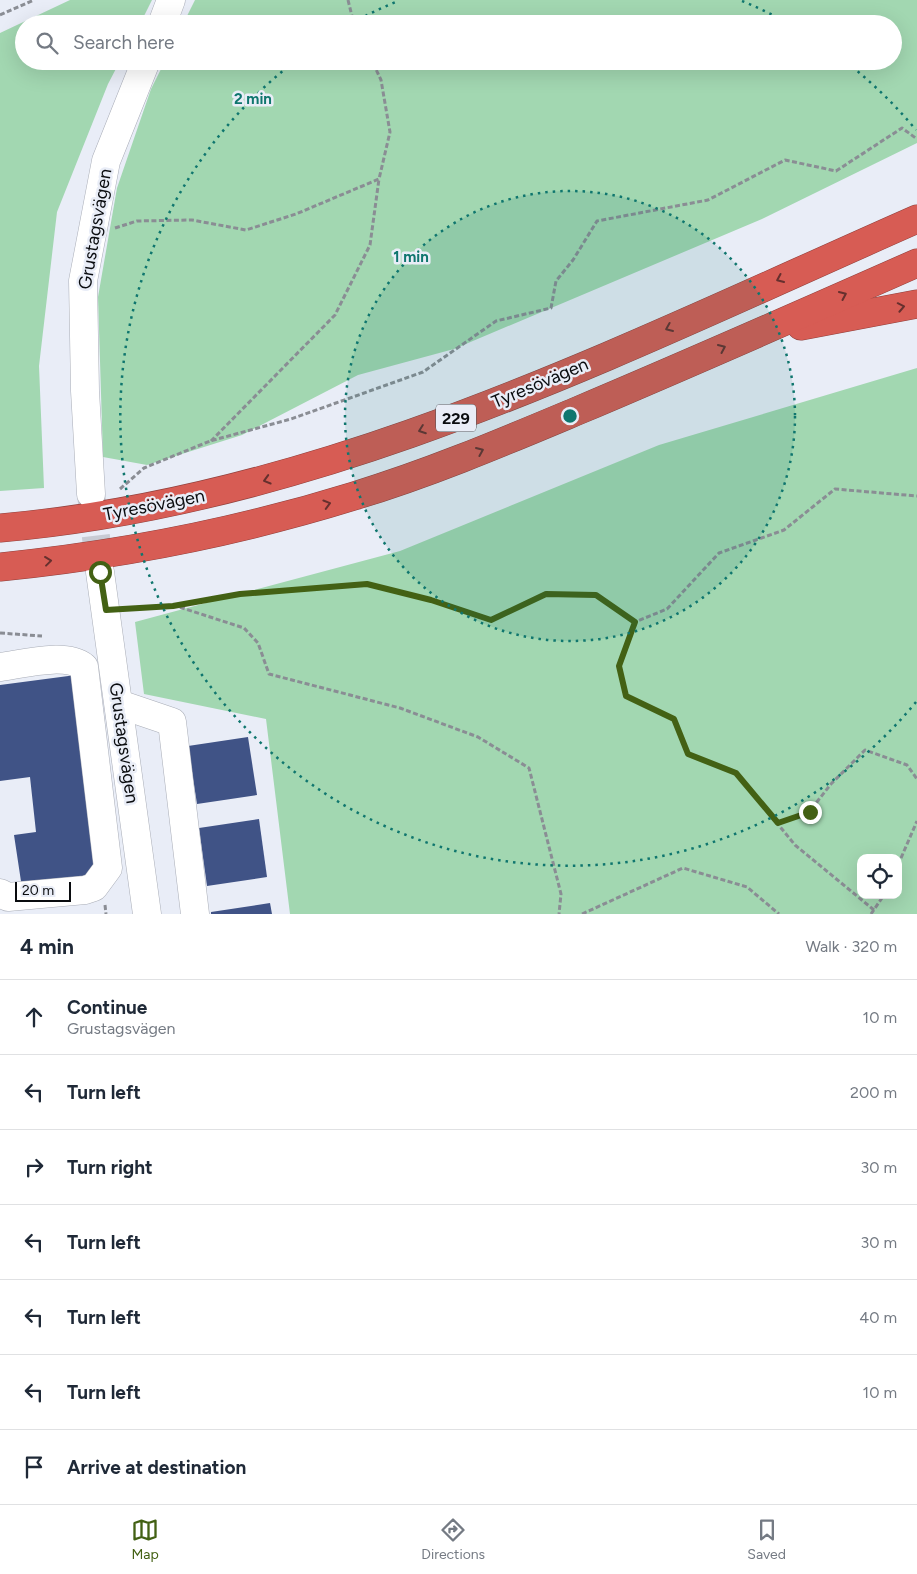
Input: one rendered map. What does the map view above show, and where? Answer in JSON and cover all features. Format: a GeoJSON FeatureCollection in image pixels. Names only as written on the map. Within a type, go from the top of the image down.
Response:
{"type":"FeatureCollection","features":[{"type":"Feature","properties":{"kind":"highway"},"geometry":{"type":"LineString","coordinates":[[873,238],[917,210]]}},
{"type":"Feature","properties":{"kind":"highway","name":"Tyresövägen"},"geometry":{"type":"LineString","coordinates":[[0,528],[107,514],[188,499],[263,481],[336,460],[497,402],[917,219]]}},
{"type":"Feature","properties":{"kind":"highway","name":"229"},"geometry":{"type":"LineString","coordinates":[[0,567],[99,555],[195,538],[275,519],[354,496],[459,460],[917,263]]}},
{"type":"Feature","properties":{"kind":"highway"},"geometry":{"type":"LineString","coordinates":[[750,336],[917,304]]}},
{"type":"Feature","properties":{"kind":"street"},"geometry":{"type":"LineString","coordinates":[[165,15],[171,0]]}},
{"type":"Feature","properties":{"kind":"street","name":"Grustagsvägen"},"geometry":{"type":"LineString","coordinates":[[103,494],[85,391],[83,281],[106,161],[142,70]]}},
{"type":"Feature","properties":{"kind":"street","name":"Grustagsvägen"},"geometry":{"type":"LineString","coordinates":[[100,572],[148,914]]}},
{"type":"Feature","properties":{"kind":"street"},"geometry":{"type":"LineString","coordinates":[[0,667],[65,659],[76,660],[84,667],[108,868],[94,887],[85,890],[8,897],[0,893]]}},
{"type":"Feature","properties":{"kind":"street"},"geometry":{"type":"LineString","coordinates":[[119,704],[172,722],[195,914]]}},
{"type":"Feature","properties":{"kind":"path"},"geometry":{"type":"LineString","coordinates":[[0,15],[34,0]]}},
{"type":"Feature","properties":{"kind":"path"},"geometry":{"type":"LineString","coordinates":[[348,0],[352,15]]}},
{"type":"Feature","properties":{"kind":"path"},"geometry":{"type":"LineString","coordinates":[[210,441],[335,315],[370,245],[379,178],[390,132],[381,80],[376,70]]}},
{"type":"Feature","properties":{"kind":"path"},"geometry":{"type":"LineString","coordinates":[[103,494],[144,468],[210,441],[290,420],[423,372],[496,322],[551,308],[556,281],[573,260],[597,221],[708,200],[785,160],[836,171],[902,128],[917,139]]}},
{"type":"Feature","properties":{"kind":"path"},"geometry":{"type":"LineString","coordinates":[[92,235],[137,221],[192,220],[246,230],[296,214],[379,178]]}},
{"type":"Feature","properties":{"kind":"path"},"geometry":{"type":"LineString","coordinates":[[881,899],[872,912],[795,845],[736,773],[688,754],[674,719],[626,696],[619,666],[635,622],[667,609],[719,553],[784,530],[836,489],[917,496]]}},
{"type":"Feature","properties":{"kind":"path"},"geometry":{"type":"LineString","coordinates":[[106,610],[173,606],[240,594],[367,584],[431,600],[491,620],[546,594],[596,595],[635,622]]}},
{"type":"Feature","properties":{"kind":"path"},"geometry":{"type":"LineString","coordinates":[[173,606],[244,628],[258,643],[269,674],[409,711],[478,737],[529,768],[561,894],[559,914]]}},
{"type":"Feature","properties":{"kind":"path"},"geometry":{"type":"LineString","coordinates":[[778,823],[810,812],[831,784],[865,750],[907,765],[917,779]]}},
{"type":"Feature","properties":{"kind":"path"},"geometry":{"type":"LineString","coordinates":[[902,856],[917,821]]}},
{"type":"Feature","properties":{"kind":"path"},"geometry":{"type":"LineString","coordinates":[[582,914],[683,868],[747,888],[780,914]]}},
{"type":"Feature","properties":{"kind":"green space"},"geometry":{"type":"Polygon","coordinates":[[[70,0],[152,0],[144,15],[38,15],[70,0]]]}},
{"type":"Feature","properties":{"kind":"green space"},"geometry":{"type":"Polygon","coordinates":[[[195,0],[917,0],[917,143],[762,219],[454,349],[358,375],[242,435],[147,465],[103,457],[98,297],[117,188],[151,89],[160,70],[902,70],[902,15],[188,15],[195,0]]]}},
{"type":"Feature","properties":{"kind":"green space"},"geometry":{"type":"Polygon","coordinates":[[[15,26],[15,70],[115,70],[57,212],[39,366],[44,488],[0,491],[0,33],[15,26]]]}},
{"type":"Feature","properties":{"kind":"green space"},"geometry":{"type":"Polygon","coordinates":[[[917,368],[917,914],[290,914],[266,719],[144,694],[135,622],[400,551],[659,445],[917,368]]]}},
{"type":"Feature","properties":{"kind":"building"},"geometry":{"type":"Polygon","coordinates":[[[76,675],[100,865],[85,879],[22,888],[14,835],[36,832],[30,777],[0,781],[0,685],[76,675]]]}},
{"type":"Feature","properties":{"kind":"building"},"geometry":{"type":"Polygon","coordinates":[[[248,737],[257,795],[197,804],[188,746],[248,737]]]}},
{"type":"Feature","properties":{"kind":"building"},"geometry":{"type":"Polygon","coordinates":[[[259,819],[267,877],[207,886],[199,828],[259,819]]]}},
{"type":"Feature","properties":{"kind":"building"},"geometry":{"type":"Polygon","coordinates":[[[270,903],[272,914],[211,914],[211,912],[270,903]]]}},
{"type":"Feature","properties":{"kind":"tunnel"},"geometry":{"type":"LineString","coordinates":[[91,494],[100,572]]}},
{"type":"Feature","properties":{"kind":"route"},"geometry":{"type":"LineString","coordinates":[[100,572],[106,610],[173,606],[240,594],[367,584],[431,600],[491,620],[546,594],[596,595],[635,622],[619,666],[626,696],[674,719],[688,754],[736,773],[778,823],[810,812]]}}]}
